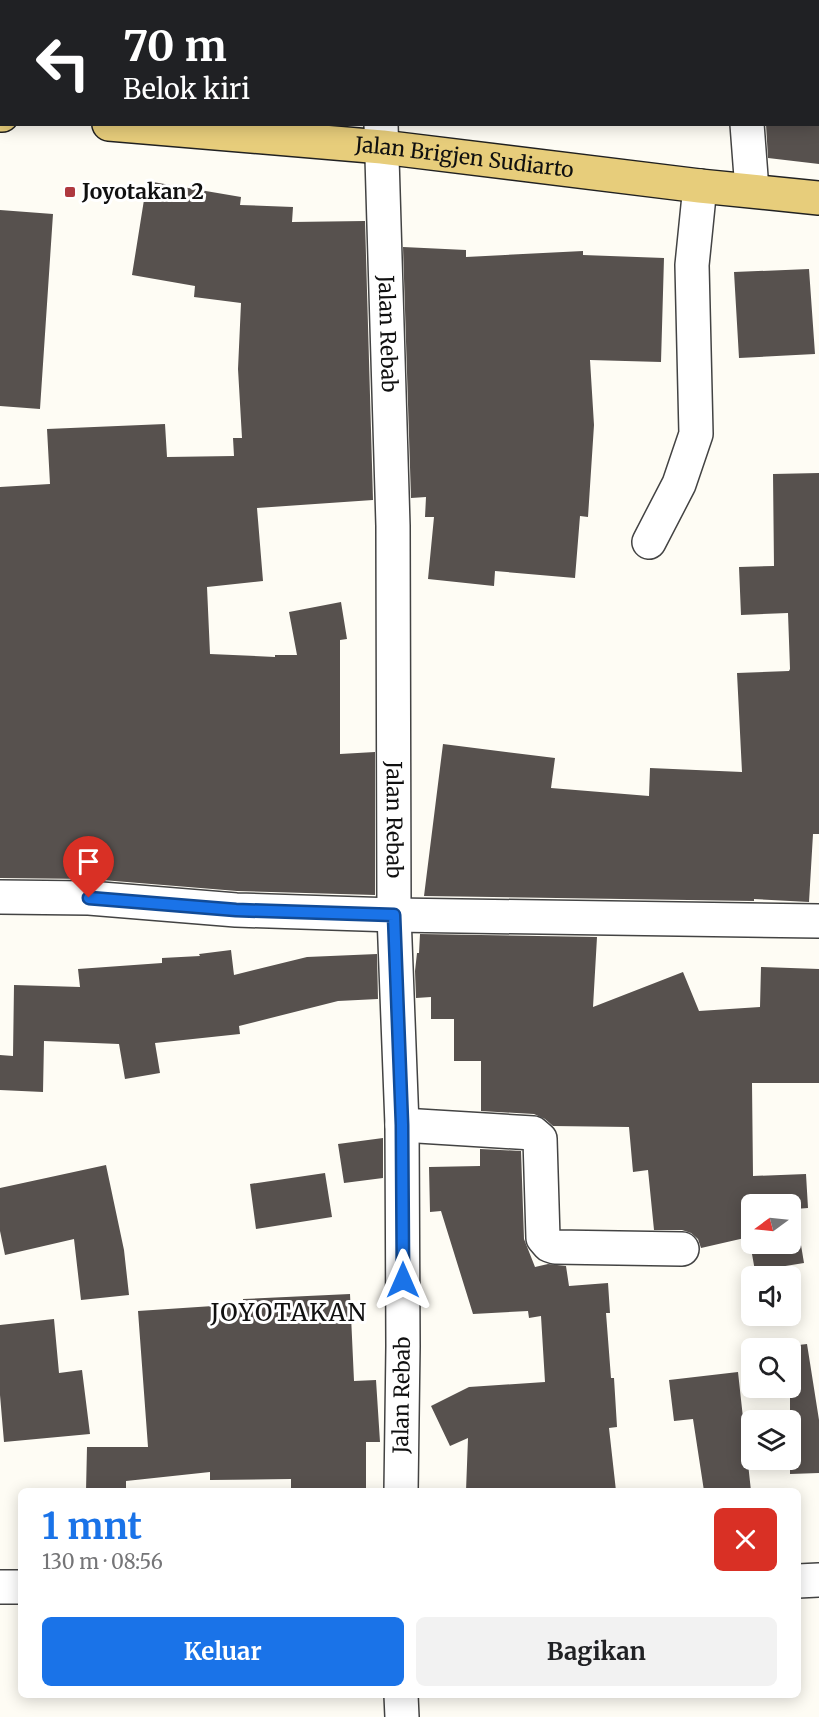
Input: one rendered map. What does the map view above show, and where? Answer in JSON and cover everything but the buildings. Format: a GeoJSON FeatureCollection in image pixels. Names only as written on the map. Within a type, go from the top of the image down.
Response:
{"type":"FeatureCollection","features":[{"type":"Feature","properties":{"kind":"main road","name":"Jalan Brigjen Sudiarto"},"geometry":{"type":"LineString","coordinates":[[154,126],[381,136],[700,186],[819,198]]}},
{"type":"Feature","properties":{"kind":"street"},"geometry":{"type":"LineString","coordinates":[[747,126],[752,190]]}},
{"type":"Feature","properties":{"kind":"street","name":"Jalan Rebab"},"geometry":{"type":"LineString","coordinates":[[381,136],[393,526],[394,915],[402,1125],[401,1488]]}},
{"type":"Feature","properties":{"kind":"street"},"geometry":{"type":"LineString","coordinates":[[649,542],[679,484],[696,434],[692,265],[700,186]]}},
{"type":"Feature","properties":{"kind":"street"},"geometry":{"type":"LineString","coordinates":[[0,897],[89,898],[236,910],[394,915],[819,921]]}},
{"type":"Feature","properties":{"kind":"street"},"geometry":{"type":"LineString","coordinates":[[402,1125],[533,1132],[540,1139],[543,1238],[549,1245],[555,1247],[682,1249]]}},
{"type":"Feature","properties":{"kind":"street"},"geometry":{"type":"LineString","coordinates":[[801,1581],[819,1581]]}},
{"type":"Feature","properties":{"kind":"street"},"geometry":{"type":"LineString","coordinates":[[0,1587],[18,1587]]}},
{"type":"Feature","properties":{"kind":"street"},"geometry":{"type":"LineString","coordinates":[[401,1698],[402,1717]]}},
{"type":"Feature","properties":{"kind":"place","name":"Joyotakan 2"},"geometry":{"type":"Point","coordinates":[70,192]}},
{"type":"Feature","properties":{"kind":"district","name":"JOYOTAKAN"},"geometry":{"type":"Point","coordinates":[289,1313]}},
{"type":"Feature","properties":{"kind":"route"},"geometry":{"type":"LineString","coordinates":[[89,898],[236,910],[394,915],[402,1125],[403,1280]]}}]}
